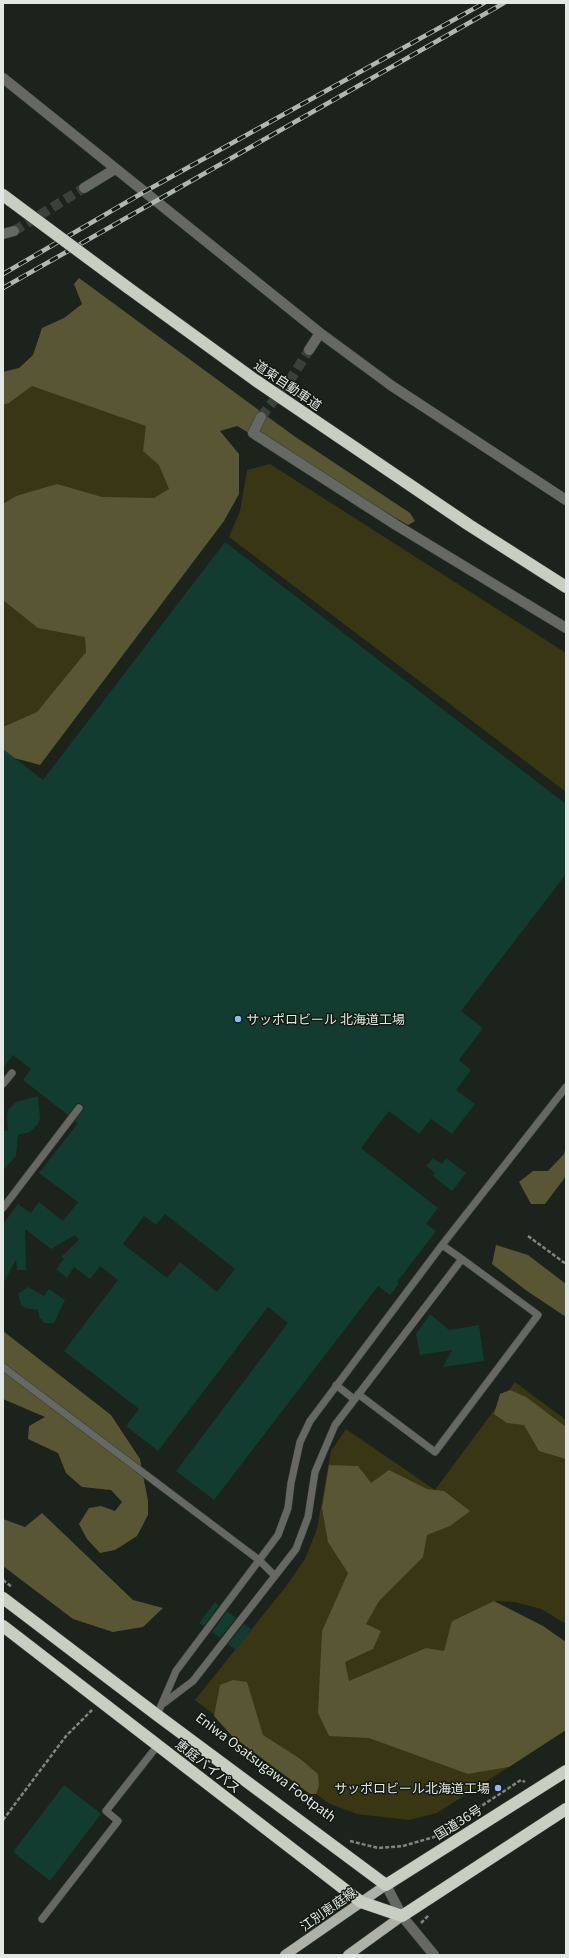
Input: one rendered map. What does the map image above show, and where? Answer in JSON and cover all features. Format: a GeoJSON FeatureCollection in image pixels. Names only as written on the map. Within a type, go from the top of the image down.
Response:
{"type":"FeatureCollection","features":[{"type":"Feature","properties":{"kind":"highway","name":"道東自動車道"},"geometry":{"type":"LineString","coordinates":[[7,198],[255,380],[469,526],[566,587]]}},
{"type":"Feature","properties":{"kind":"highway","name":"恵庭バイパス"},"geometry":{"type":"LineString","coordinates":[[3,1598],[157,1715],[386,1885]]}},
{"type":"Feature","properties":{"kind":"highway","name":"恵庭バイパス"},"geometry":{"type":"LineString","coordinates":[[3,1626],[361,1902],[402,1916]]}},
{"type":"Feature","properties":{"kind":"highway","name":"国道36号"},"geometry":{"type":"LineString","coordinates":[[386,1885],[566,1771]]}},
{"type":"Feature","properties":{"kind":"highway"},"geometry":{"type":"LineString","coordinates":[[402,1916],[566,1809]]}},
{"type":"Feature","properties":{"kind":"main road","name":"江別恵庭線"},"geometry":{"type":"LineString","coordinates":[[285,1955],[386,1885]]}},
{"type":"Feature","properties":{"kind":"main road"},"geometry":{"type":"LineString","coordinates":[[348,1955],[402,1916]]}},
{"type":"Feature","properties":{"kind":"street"},"geometry":{"type":"LineString","coordinates":[[3,78],[157,200],[320,333],[392,386],[566,500]]}},
{"type":"Feature","properties":{"kind":"street"},"geometry":{"type":"LineString","coordinates":[[84,188],[115,168]]}},
{"type":"Feature","properties":{"kind":"street"},"geometry":{"type":"LineString","coordinates":[[3,234],[14,231]]}},
{"type":"Feature","properties":{"kind":"street"},"geometry":{"type":"LineString","coordinates":[[308,350],[320,333]]}},
{"type":"Feature","properties":{"kind":"street"},"geometry":{"type":"LineString","coordinates":[[261,417],[253,433],[396,525],[566,628]]}},
{"type":"Feature","properties":{"kind":"street"},"geometry":{"type":"LineString","coordinates":[[386,1885],[402,1916],[434,1955]]}},
{"type":"Feature","properties":{"kind":"lane"},"geometry":{"type":"LineString","coordinates":[[3,1084],[12,1073]]}},
{"type":"Feature","properties":{"kind":"lane"},"geometry":{"type":"LineString","coordinates":[[157,1715],[176,1671],[278,1535],[288,1508],[291,1483],[300,1442],[310,1421],[442,1245],[566,1087]]}},
{"type":"Feature","properties":{"kind":"lane"},"geometry":{"type":"LineString","coordinates":[[3,1208],[79,1108]]}},
{"type":"Feature","properties":{"kind":"lane"},"geometry":{"type":"LineString","coordinates":[[336,1385],[356,1397],[435,1452],[538,1314],[442,1245]]}},
{"type":"Feature","properties":{"kind":"lane"},"geometry":{"type":"LineString","coordinates":[[163,1703],[193,1681],[296,1549],[308,1517],[315,1472],[335,1425],[462,1260]]}},
{"type":"Feature","properties":{"kind":"lane"},"geometry":{"type":"LineString","coordinates":[[3,1367],[259,1560],[275,1576]]}},
{"type":"Feature","properties":{"kind":"lane"},"geometry":{"type":"LineString","coordinates":[[42,1919],[118,1821],[106,1811],[158,1745]]}},
{"type":"Feature","properties":{"kind":"path"},"geometry":{"type":"LineString","coordinates":[[528,1236],[566,1264]]}},
{"type":"Feature","properties":{"kind":"path"},"geometry":{"type":"LineString","coordinates":[[3,1580],[15,1589]]}},
{"type":"Feature","properties":{"kind":"path"},"geometry":{"type":"LineString","coordinates":[[3,1820],[66,1736],[101,1701]]}},
{"type":"Feature","properties":{"kind":"path"},"geometry":{"type":"LineString","coordinates":[[347,1841],[378,1848],[403,1846],[434,1837],[521,1780],[541,1788]]}},
{"type":"Feature","properties":{"kind":"shaded area"},"geometry":{"type":"Polygon","coordinates":[[[79,278],[294,436],[410,513],[415,521],[408,525],[237,426],[220,431],[239,454],[239,494],[224,521],[40,765],[3,755],[3,727],[37,712],[86,652],[85,637],[38,628],[3,600],[3,504],[16,496],[57,484],[102,497],[154,498],[169,489],[159,465],[143,451],[146,426],[32,386],[9,403],[3,405],[3,372],[19,368],[33,355],[42,328],[64,318],[82,304],[74,284],[79,278]]]}},
{"type":"Feature","properties":{"kind":"shaded area"},"geometry":{"type":"Polygon","coordinates":[[[32,386],[146,415],[194,497],[3,510],[3,405],[9,403],[32,386]]]}},
{"type":"Feature","properties":{"kind":"shaded area"},"geometry":{"type":"Polygon","coordinates":[[[270,464],[566,653],[566,792],[229,537],[240,511],[247,470],[270,464]]]}},
{"type":"Feature","properties":{"kind":"shaded area"},"geometry":{"type":"Polygon","coordinates":[[[3,600],[81,631],[91,640],[79,686],[3,743],[3,600]]]}},
{"type":"Feature","properties":{"kind":"shaded area"},"geometry":{"type":"Polygon","coordinates":[[[566,1146],[566,1176],[545,1204],[531,1204],[519,1182],[533,1171],[548,1171],[564,1154],[566,1146]]]}},
{"type":"Feature","properties":{"kind":"shaded area"},"geometry":{"type":"Polygon","coordinates":[[[496,1245],[528,1255],[566,1284],[566,1317],[527,1291],[492,1264],[496,1245]]]}},
{"type":"Feature","properties":{"kind":"shaded area"},"geometry":{"type":"Polygon","coordinates":[[[3,1331],[111,1415],[140,1459],[148,1501],[148,1515],[137,1536],[115,1550],[100,1553],[87,1539],[79,1524],[89,1508],[101,1506],[115,1511],[122,1502],[111,1490],[82,1487],[66,1473],[58,1453],[28,1439],[29,1426],[45,1417],[3,1399],[3,1331]]]}},
{"type":"Feature","properties":{"kind":"shaded area"},"geometry":{"type":"Polygon","coordinates":[[[515,1382],[566,1420],[566,1624],[541,1609],[515,1602],[494,1601],[452,1621],[468,1774],[509,1767],[437,1813],[409,1820],[357,1814],[328,1803],[195,1700],[287,1585],[305,1559],[317,1529],[331,1451],[346,1429],[435,1490],[515,1382]]]}},
{"type":"Feature","properties":{"kind":"shaded area"},"geometry":{"type":"Polygon","coordinates":[[[510,1390],[526,1397],[566,1427],[566,1459],[539,1451],[524,1425],[507,1423],[494,1414],[500,1394],[510,1390]]]}},
{"type":"Feature","properties":{"kind":"shaded area"},"geometry":{"type":"Polygon","coordinates":[[[329,1465],[358,1466],[371,1483],[389,1470],[427,1489],[444,1491],[470,1511],[450,1526],[427,1535],[423,1557],[379,1601],[366,1624],[381,1631],[373,1649],[345,1662],[349,1681],[426,1648],[444,1651],[452,1621],[494,1601],[543,1626],[566,1642],[566,1730],[509,1767],[468,1774],[369,1738],[329,1736],[318,1713],[322,1631],[348,1573],[328,1542],[322,1508],[329,1465]]]}},
{"type":"Feature","properties":{"kind":"shaded area"},"geometry":{"type":"Polygon","coordinates":[[[42,1513],[133,1600],[163,1608],[143,1627],[113,1632],[73,1619],[3,1566],[3,1519],[25,1527],[42,1513]]]}},
{"type":"Feature","properties":{"kind":"shaded area"},"geometry":{"type":"Polygon","coordinates":[[[233,1680],[247,1682],[263,1735],[299,1758],[318,1774],[319,1786],[316,1794],[310,1794],[232,1736],[214,1716],[220,1685],[233,1680]]]}},
{"type":"Feature","properties":{"kind":"building","name":"サッポロビール 北海道工場"},"geometry":{"type":"Polygon","coordinates":[[[225,542],[566,804],[566,874],[461,1011],[483,1028],[459,1060],[471,1070],[456,1090],[475,1104],[452,1134],[431,1119],[419,1134],[389,1111],[361,1148],[438,1208],[426,1224],[436,1231],[397,1282],[399,1284],[390,1295],[378,1286],[214,1500],[176,1471],[288,1323],[268,1307],[158,1451],[126,1426],[139,1409],[64,1351],[118,1280],[100,1266],[90,1279],[74,1267],[67,1278],[56,1269],[64,1259],[61,1257],[79,1240],[75,1235],[51,1249],[25,1229],[26,1270],[17,1270],[16,1259],[3,1284],[3,1224],[18,1204],[31,1213],[39,1202],[63,1221],[78,1202],[39,1173],[78,1123],[75,1121],[84,1108],[82,1104],[77,1103],[68,1115],[23,1080],[31,1069],[13,1055],[3,1068],[3,749],[43,780],[225,542]],[[165,1214],[156,1225],[144,1216],[123,1244],[167,1278],[180,1262],[217,1292],[235,1269],[165,1214]]]}},
{"type":"Feature","properties":{"kind":"building"},"geometry":{"type":"Polygon","coordinates":[[[38,1096],[40,1119],[38,1124],[30,1132],[18,1135],[16,1156],[3,1170],[3,1130],[8,1131],[8,1110],[16,1102],[38,1096]]]}},
{"type":"Feature","properties":{"kind":"building"},"geometry":{"type":"Polygon","coordinates":[[[433,1158],[442,1164],[446,1158],[466,1173],[452,1191],[433,1176],[435,1173],[426,1166],[433,1158]]]}},
{"type":"Feature","properties":{"kind":"building"},"geometry":{"type":"Polygon","coordinates":[[[28,1287],[44,1296],[49,1289],[65,1300],[54,1323],[45,1323],[39,1317],[38,1310],[25,1308],[21,1305],[18,1294],[28,1287]]]}},
{"type":"Feature","properties":{"kind":"building"},"geometry":{"type":"Polygon","coordinates":[[[430,1314],[449,1330],[479,1325],[484,1361],[443,1367],[452,1350],[420,1355],[416,1334],[430,1314]]]}},
{"type":"Feature","properties":{"kind":"building"},"geometry":{"type":"Polygon","coordinates":[[[215,1602],[219,1605],[204,1626],[199,1623],[215,1602]]]}},
{"type":"Feature","properties":{"kind":"building"},"geometry":{"type":"Polygon","coordinates":[[[227,1611],[236,1618],[220,1638],[212,1632],[227,1611]]]}},
{"type":"Feature","properties":{"kind":"building"},"geometry":{"type":"Polygon","coordinates":[[[244,1624],[251,1629],[236,1650],[228,1644],[244,1624]]]}},
{"type":"Feature","properties":{"kind":"building"},"geometry":{"type":"Polygon","coordinates":[[[64,1785],[101,1814],[50,1881],[13,1852],[64,1785]]]}},
{"type":"Feature","properties":{"kind":"tunnel"},"geometry":{"type":"LineString","coordinates":[[14,231],[84,188]]}},
{"type":"Feature","properties":{"kind":"tunnel"},"geometry":{"type":"LineString","coordinates":[[261,417],[292,377],[309,350]]}},
{"type":"Feature","properties":{"kind":"railway"},"geometry":{"type":"LineString","coordinates":[[3,274],[144,192],[484,3]]}},
{"type":"Feature","properties":{"kind":"railway"},"geometry":{"type":"LineString","coordinates":[[3,288],[504,3]]}},
{"type":"Feature","properties":{"kind":"place","name":"サッポロビール 北海道工場"},"geometry":{"type":"Point","coordinates":[238,1019]}},
{"type":"Feature","properties":{"kind":"place","name":"サッポロビール北海道工場"},"geometry":{"type":"Point","coordinates":[498,1788]}}]}
